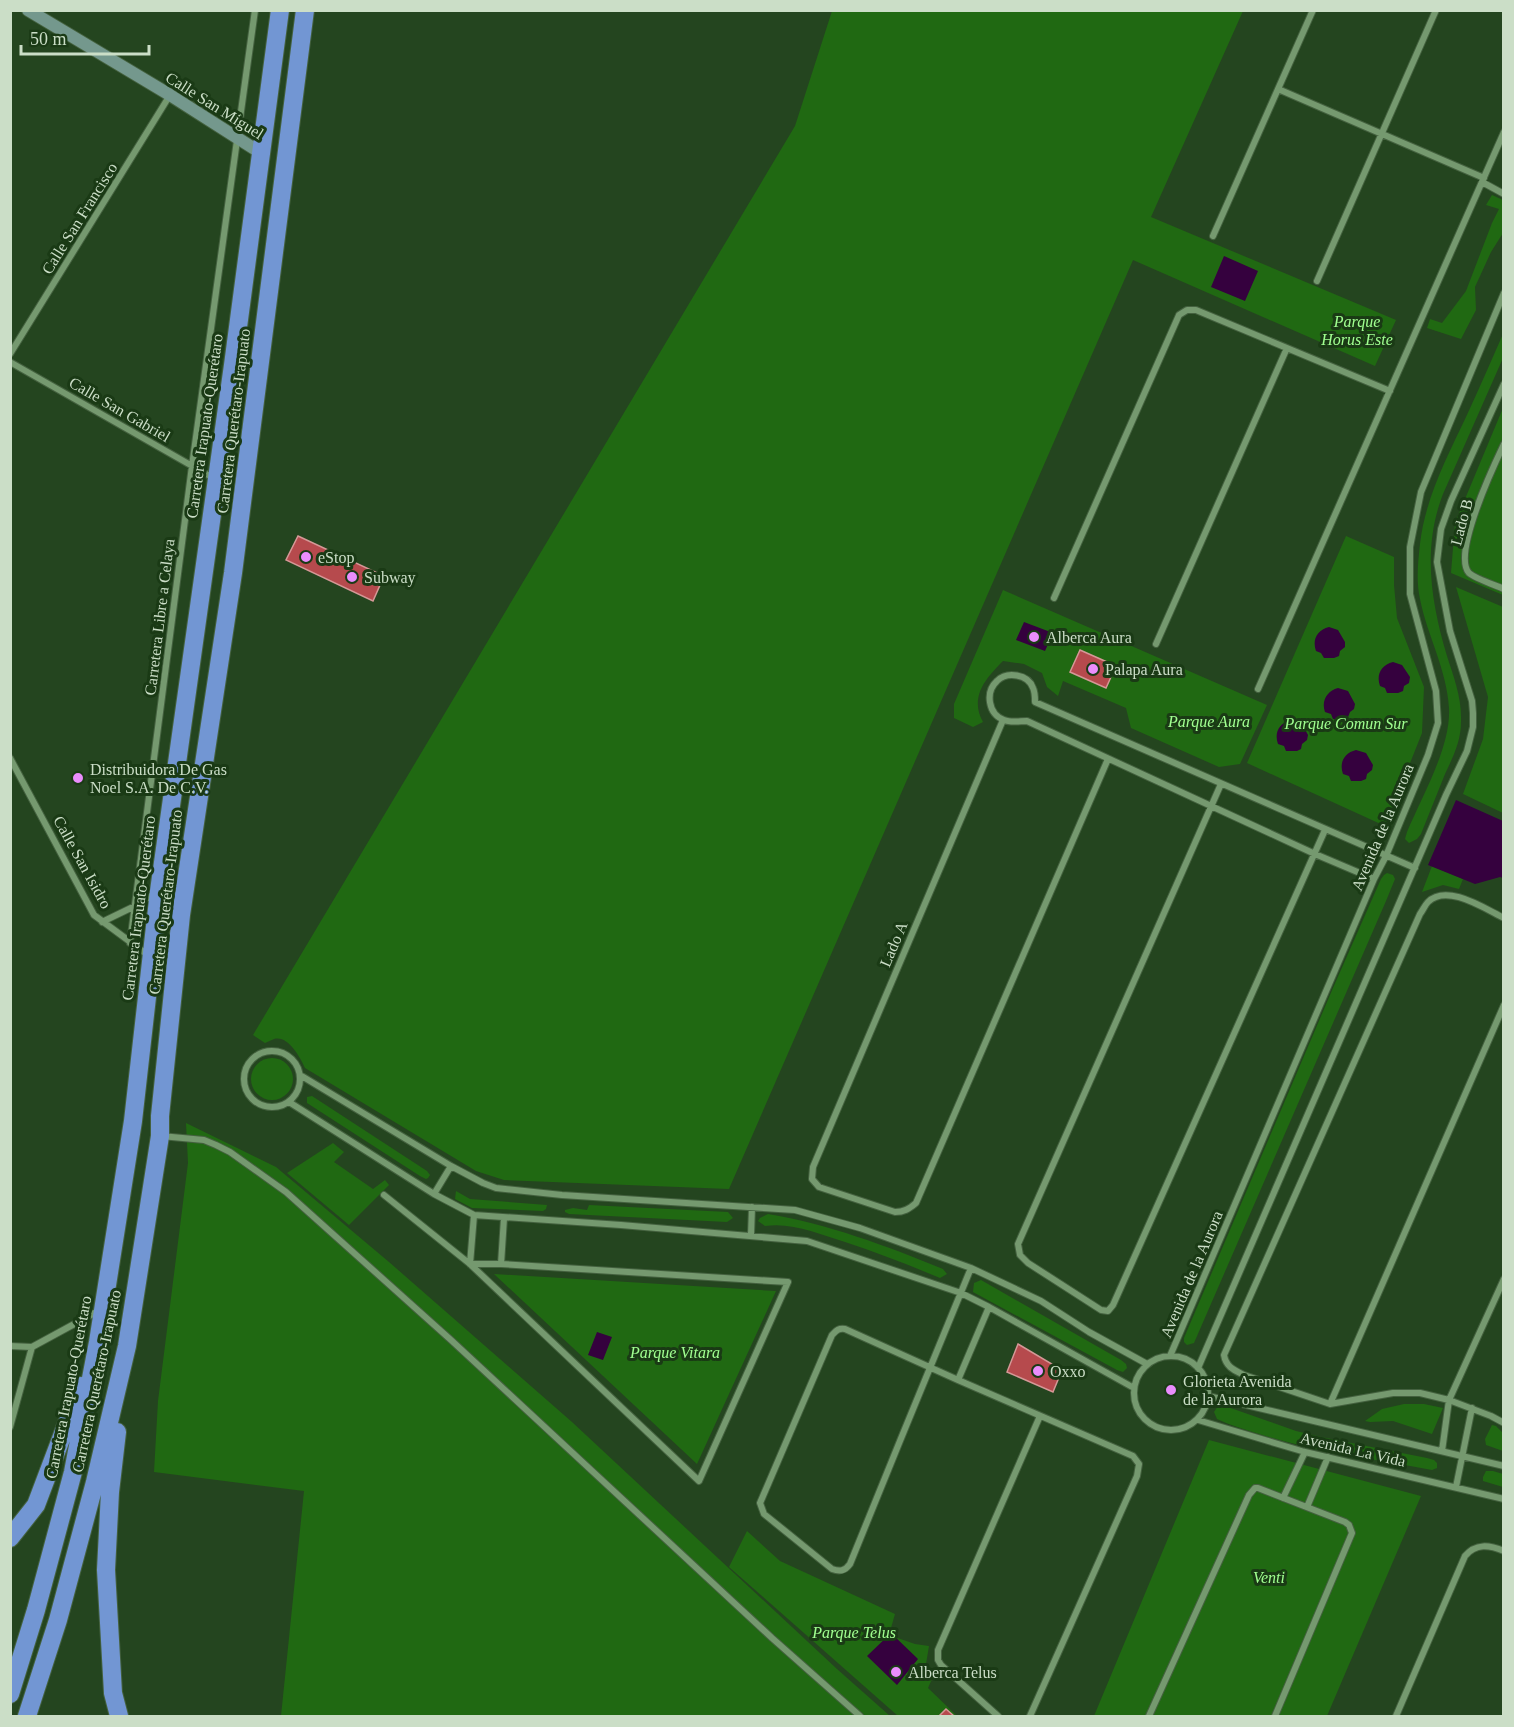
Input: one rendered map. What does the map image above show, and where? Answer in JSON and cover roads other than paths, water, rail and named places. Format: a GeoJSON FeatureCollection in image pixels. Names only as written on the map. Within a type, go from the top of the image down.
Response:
{"type":"FeatureCollection","features":[{"type":"Feature","properties":{"kind":"highway","name":"Carretera Irapuato-Querétaro"},"geometry":{"type":"LineString","coordinates":[[10,1694],[36,1611],[73,1472],[98,1342],[133,1121],[159,891],[280,10]]}},
{"type":"Feature","properties":{"kind":"highway","name":"Carretera Querétaro-Irapuato"},"geometry":{"type":"LineString","coordinates":[[27,1716],[58,1620],[95,1482],[127,1346],[160,1136],[160,1116],[181,915],[234,563],[305,10]]}},
{"type":"Feature","properties":{"kind":"highway"},"geometry":{"type":"LineString","coordinates":[[10,1538],[36,1504],[98,1342]]}},
{"type":"Feature","properties":{"kind":"highway"},"geometry":{"type":"LineString","coordinates":[[119,1716],[113,1693],[106,1570],[110,1492],[127,1346]]}},
{"type":"Feature","properties":{"kind":"street","name":"Calle San Miguel"},"geometry":{"type":"LineString","coordinates":[[28,10],[261,153]]}},
{"type":"Feature","properties":{"kind":"street","name":"Carretera Libre a Celaya"},"geometry":{"type":"LineString","coordinates":[[130,943],[192,466],[255,10]]}},
{"type":"Feature","properties":{"kind":"street"},"geometry":{"type":"LineString","coordinates":[[1214,236],[1312,10]]}},
{"type":"Feature","properties":{"kind":"street"},"geometry":{"type":"LineString","coordinates":[[1317,280],[1436,10]]}},
{"type":"Feature","properties":{"kind":"street"},"geometry":{"type":"LineString","coordinates":[[1278,89],[1483,180],[1503,194]]}},
{"type":"Feature","properties":{"kind":"street","name":"Calle San Francisco"},"geometry":{"type":"LineString","coordinates":[[10,354],[170,96]]}},
{"type":"Feature","properties":{"kind":"street"},"geometry":{"type":"LineString","coordinates":[[1258,689],[1503,132]]}},
{"type":"Feature","properties":{"kind":"street"},"geometry":{"type":"LineString","coordinates":[[1496,149],[1503,152]]}},
{"type":"Feature","properties":{"kind":"street","name":"Avenida de la Aurora"},"geometry":{"type":"LineString","coordinates":[[1170,1356],[1428,755],[1438,723],[1436,691],[1410,594],[1410,547],[1421,492],[1503,293]]}},
{"type":"Feature","properties":{"kind":"street"},"geometry":{"type":"LineString","coordinates":[[1054,598],[1179,315],[1187,310],[1196,310],[1390,391]]}},
{"type":"Feature","properties":{"kind":"street"},"geometry":{"type":"LineString","coordinates":[[1156,644],[1287,348]]}},
{"type":"Feature","properties":{"kind":"street","name":"Calle San Gabriel"},"geometry":{"type":"LineString","coordinates":[[10,362],[216,480]]}},
{"type":"Feature","properties":{"kind":"street"},"geometry":{"type":"LineString","coordinates":[[1198,1368],[1467,751],[1473,727],[1472,701],[1450,631],[1437,562],[1441,529],[1451,501],[1503,384]]}},
{"type":"Feature","properties":{"kind":"street","name":"Lado B"},"geometry":{"type":"LineString","coordinates":[[1503,444],[1476,508],[1465,563],[1469,572],[1503,589]]}},
{"type":"Feature","properties":{"kind":"street"},"geometry":{"type":"LineString","coordinates":[[1374,879],[1027,721],[1003,720],[993,711],[990,699],[993,686],[1002,678],[1013,675],[1023,677],[1034,689],[1035,702],[1415,868]]}},
{"type":"Feature","properties":{"kind":"street","name":"Lado A"},"geometry":{"type":"LineString","coordinates":[[1003,720],[813,1167],[812,1179],[819,1187],[895,1212],[903,1212],[916,1203],[1108,759]]}},
{"type":"Feature","properties":{"kind":"street","name":"Calle San Isidro"},"geometry":{"type":"LineString","coordinates":[[10,758],[94,915],[102,922],[159,891]]}},
{"type":"Feature","properties":{"kind":"street"},"geometry":{"type":"LineString","coordinates":[[1221,784],[1018,1244],[1020,1255],[1028,1263],[1101,1310],[1108,1311],[1113,1305],[1325,830]]}},
{"type":"Feature","properties":{"kind":"street"},"geometry":{"type":"LineString","coordinates":[[1503,918],[1450,894],[1434,898],[1427,903],[1420,914],[1224,1355],[1225,1362],[1232,1369],[1244,1375],[1330,1404],[1393,1393],[1420,1394],[1472,1408],[1503,1423]]}},
{"type":"Feature","properties":{"kind":"street"},"geometry":{"type":"LineString","coordinates":[[102,922],[152,957]]}},
{"type":"Feature","properties":{"kind":"street"},"geometry":{"type":"LineString","coordinates":[[1330,1404],[1503,1005]]}},
{"type":"Feature","properties":{"kind":"street"},"geometry":{"type":"LineString","coordinates":[[277,1052],[286,1054],[297,1066],[300,1075],[300,1085],[290,1102],[273,1108],[257,1104],[250,1098],[244,1082],[244,1073],[248,1065],[260,1054],[277,1052]]}},
{"type":"Feature","properties":{"kind":"street"},"geometry":{"type":"LineString","coordinates":[[300,1075],[483,1183],[506,1190],[795,1210],[811,1214],[860,1228],[971,1268],[1041,1301],[1089,1332],[1147,1364]]}},
{"type":"Feature","properties":{"kind":"street"},"geometry":{"type":"LineString","coordinates":[[290,1102],[435,1194],[474,1215],[807,1241],[961,1293],[1134,1388]]}},
{"type":"Feature","properties":{"kind":"street"},"geometry":{"type":"LineString","coordinates":[[160,1136],[204,1140],[216,1145],[230,1152],[286,1192],[451,1340],[763,1630],[860,1716]]}},
{"type":"Feature","properties":{"kind":"street"},"geometry":{"type":"LineString","coordinates":[[435,1194],[451,1166]]}},
{"type":"Feature","properties":{"kind":"street"},"geometry":{"type":"LineString","coordinates":[[384,1195],[470,1264],[699,1481],[788,1282],[470,1264]]}},
{"type":"Feature","properties":{"kind":"street"},"geometry":{"type":"LineString","coordinates":[[751,1235],[752,1207]]}},
{"type":"Feature","properties":{"kind":"street"},"geometry":{"type":"LineString","coordinates":[[470,1264],[474,1215]]}},
{"type":"Feature","properties":{"kind":"street"},"geometry":{"type":"LineString","coordinates":[[501,1264],[504,1218]]}},
{"type":"Feature","properties":{"kind":"street"},"geometry":{"type":"LineString","coordinates":[[971,1268],[930,1367],[850,1564],[843,1571],[832,1569],[769,1518],[760,1503],[832,1335],[837,1330],[845,1329],[930,1367],[958,1380],[1040,1416],[1125,1451],[1133,1456],[1139,1464],[1137,1476],[1030,1716]]}},
{"type":"Feature","properties":{"kind":"street"},"geometry":{"type":"LineString","coordinates":[[1442,1451],[1449,1400],[1503,1279]]}},
{"type":"Feature","properties":{"kind":"street"},"geometry":{"type":"LineString","coordinates":[[958,1380],[989,1307]]}},
{"type":"Feature","properties":{"kind":"street"},"geometry":{"type":"LineString","coordinates":[[10,1346],[32,1347],[103,1309]]}},
{"type":"Feature","properties":{"kind":"street"},"geometry":{"type":"LineString","coordinates":[[10,1426],[32,1347]]}},
{"type":"Feature","properties":{"kind":"street"},"geometry":{"type":"LineString","coordinates":[[1170,1356],[1183,1358],[1198,1368],[1206,1381],[1208,1396],[1198,1420],[1180,1429],[1168,1430],[1146,1421],[1134,1400],[1134,1388],[1136,1379],[1147,1364],[1155,1359],[1170,1356]]}},
{"type":"Feature","properties":{"kind":"street","name":"Avenida La Vida"},"geometry":{"type":"LineString","coordinates":[[1208,1396],[1503,1466]]}},
{"type":"Feature","properties":{"kind":"street"},"geometry":{"type":"LineString","coordinates":[[1456,1487],[1472,1408]]}},
{"type":"Feature","properties":{"kind":"street"},"geometry":{"type":"LineString","coordinates":[[998,1716],[941,1665],[938,1660],[938,1650],[1040,1416]]}},
{"type":"Feature","properties":{"kind":"street","name":"Avenida La Vida"},"geometry":{"type":"LineString","coordinates":[[1198,1420],[1305,1452],[1503,1499]]}},
{"type":"Feature","properties":{"kind":"street"},"geometry":{"type":"LineString","coordinates":[[1283,1498],[1305,1452]]}},
{"type":"Feature","properties":{"kind":"street"},"geometry":{"type":"LineString","coordinates":[[1307,1508],[1329,1457]]}},
{"type":"Feature","properties":{"kind":"street"},"geometry":{"type":"LineString","coordinates":[[1149,1716],[1249,1495],[1255,1488],[1345,1522],[1352,1533],[1275,1716]]}},
{"type":"Feature","properties":{"kind":"street"},"geometry":{"type":"LineString","coordinates":[[1396,1716],[1465,1556],[1477,1546],[1488,1545],[1503,1551]]}},
{"type":"Feature","properties":{"kind":"place","name":"eStop"},"geometry":{"type":"Point","coordinates":[306,557]}},
{"type":"Feature","properties":{"kind":"place","name":"Subway"},"geometry":{"type":"Point","coordinates":[352,577]}},
{"type":"Feature","properties":{"kind":"place","name":"Alberca Aura"},"geometry":{"type":"Point","coordinates":[1034,637]}},
{"type":"Feature","properties":{"kind":"place","name":"Palapa Aura"},"geometry":{"type":"Point","coordinates":[1093,669]}},
{"type":"Feature","properties":{"kind":"place","name":"Distribuidora De Gas Noel S.A. De C.V."},"geometry":{"type":"Point","coordinates":[78,778]}},
{"type":"Feature","properties":{"kind":"place","name":"Oxxo"},"geometry":{"type":"Point","coordinates":[1038,1371]}},
{"type":"Feature","properties":{"kind":"place","name":"Glorieta Avenida de la Aurora"},"geometry":{"type":"Point","coordinates":[1171,1390]}},
{"type":"Feature","properties":{"kind":"place","name":"Alberca Telus"},"geometry":{"type":"Point","coordinates":[896,1672]}},
{"type":"Feature","properties":{"kind":"park label","name":"Parque Horus Este"},"geometry":{"type":"Point","coordinates":[1357,330]}},
{"type":"Feature","properties":{"kind":"park label","name":"Parque Aura"},"geometry":{"type":"Point","coordinates":[1209,721]}},
{"type":"Feature","properties":{"kind":"park label","name":"Parque Comun Sur"},"geometry":{"type":"Point","coordinates":[1346,723]}},
{"type":"Feature","properties":{"kind":"park label","name":"Parque Vitara"},"geometry":{"type":"Point","coordinates":[675,1352]}},
{"type":"Feature","properties":{"kind":"park label","name":"Venti"},"geometry":{"type":"Point","coordinates":[1269,1577]}},
{"type":"Feature","properties":{"kind":"park label","name":"Parque Telus"},"geometry":{"type":"Point","coordinates":[854,1632]}}]}
